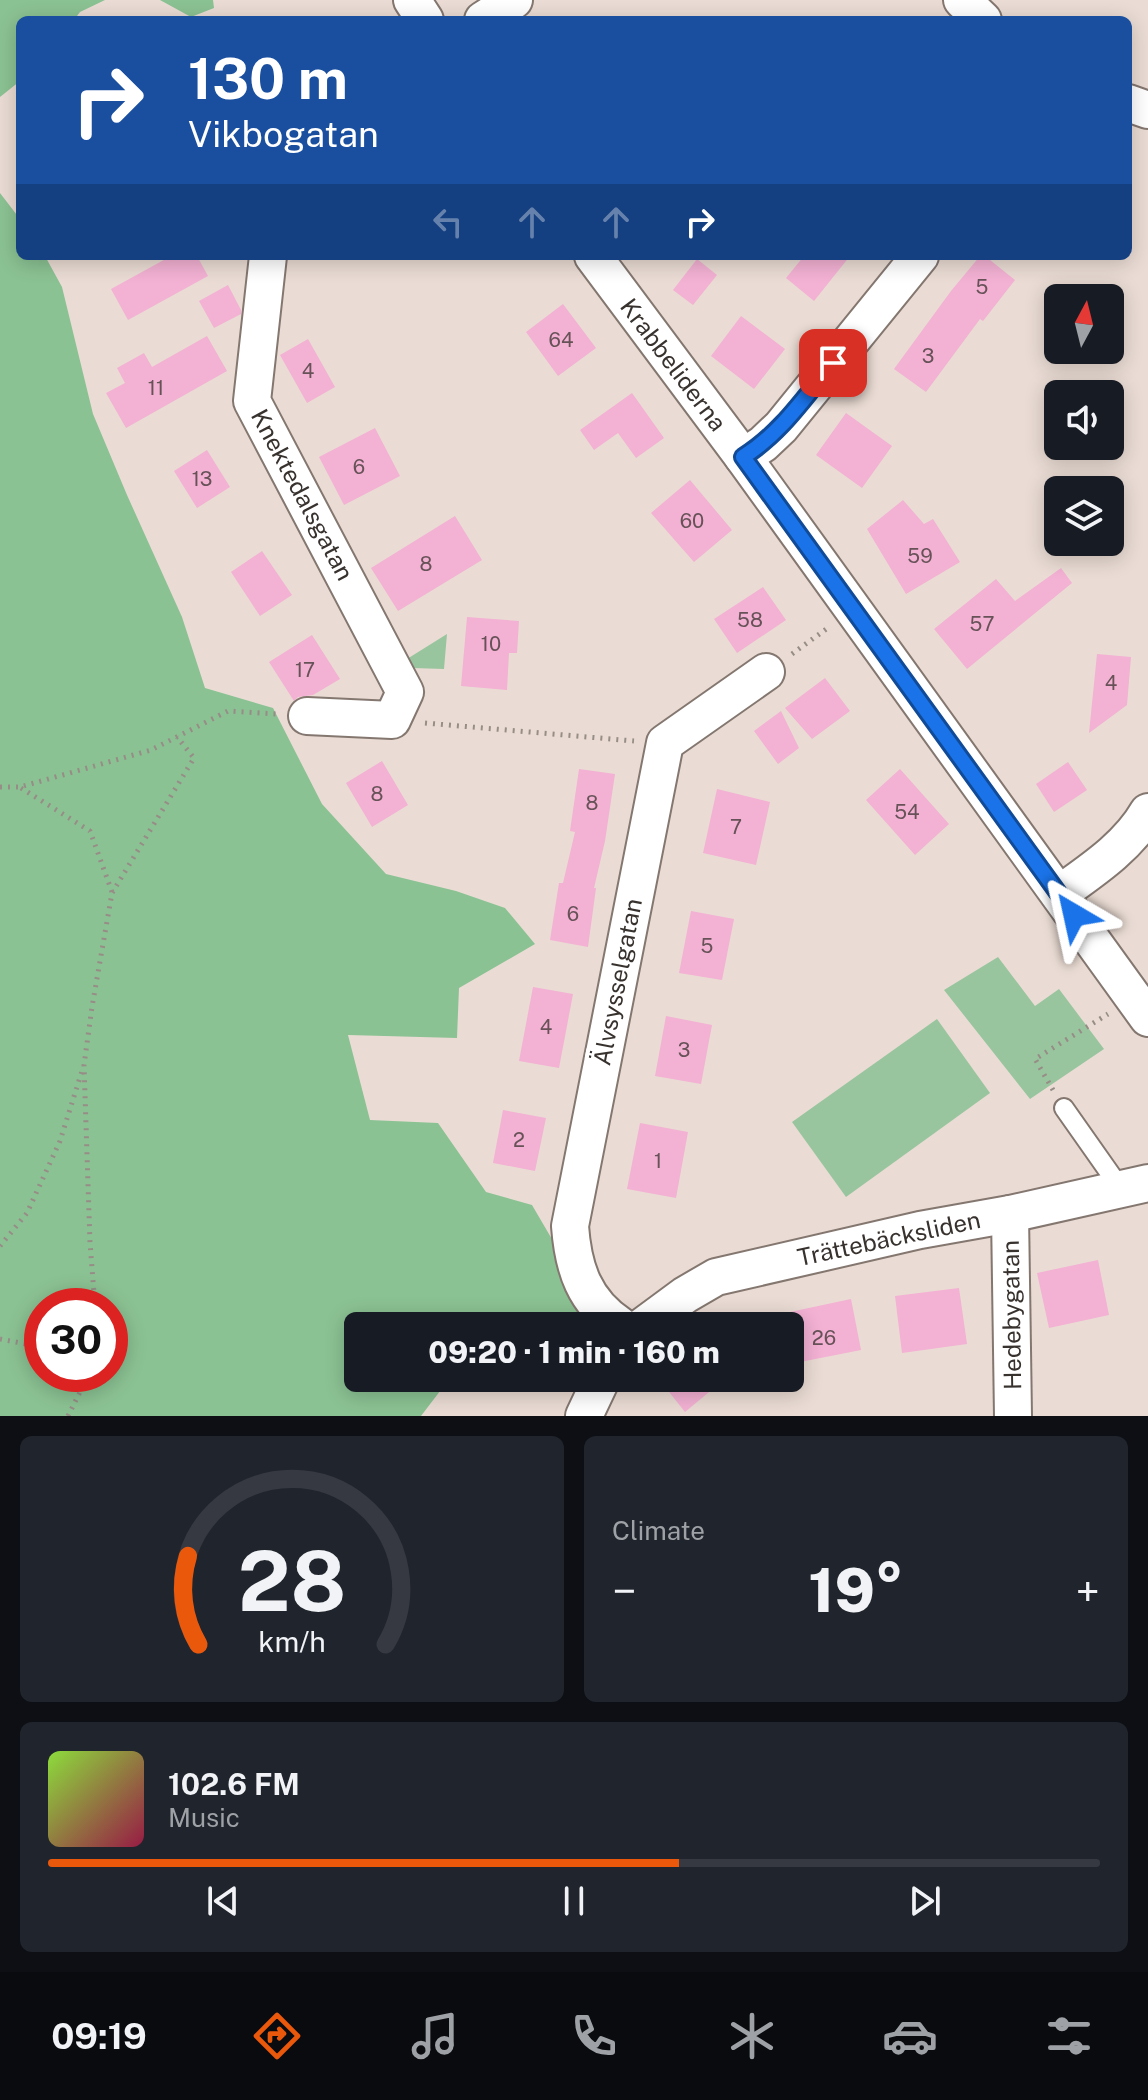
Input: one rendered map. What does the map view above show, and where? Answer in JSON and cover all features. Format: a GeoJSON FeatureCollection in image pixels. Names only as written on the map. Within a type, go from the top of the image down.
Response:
{"type":"FeatureCollection","features":[{"type":"Feature","properties":{"kind":"street"},"geometry":{"type":"LineString","coordinates":[[489,16],[514,0]]}},
{"type":"Feature","properties":{"kind":"street"},"geometry":{"type":"LineString","coordinates":[[962,0],[979,16]]}},
{"type":"Feature","properties":{"kind":"street","name":"Knektedalsgatan"},"geometry":{"type":"LineString","coordinates":[[268,260],[252,401],[405,692],[392,720]]}},
{"type":"Feature","properties":{"kind":"street","name":"Krabbeliderna"},"geometry":{"type":"LineString","coordinates":[[596,260],[743,457],[1141,1008]]}},
{"type":"Feature","properties":{"kind":"street"},"geometry":{"type":"LineString","coordinates":[[743,457],[781,427],[917,260]]}},
{"type":"Feature","properties":{"kind":"street"},"geometry":{"type":"LineString","coordinates":[[665,743],[766,672]]}},
{"type":"Feature","properties":{"kind":"street"},"geometry":{"type":"LineString","coordinates":[[307,716],[392,720]]}},
{"type":"Feature","properties":{"kind":"street","name":"Älvsysselgatan"},"geometry":{"type":"LineString","coordinates":[[604,1312],[582,1282],[572,1255],[570,1226],[665,743]]}},
{"type":"Feature","properties":{"kind":"street"},"geometry":{"type":"LineString","coordinates":[[1059,894],[1114,852],[1148,812]]}},
{"type":"Feature","properties":{"kind":"street","name":"Trättebäcksliden"},"geometry":{"type":"LineString","coordinates":[[662,1312],[716,1277],[920,1230],[1010,1214],[1134,1186]]}},
{"type":"Feature","properties":{"kind":"street","name":"Hedebygatan"},"geometry":{"type":"LineString","coordinates":[[1010,1214],[1013,1416]]}},
{"type":"Feature","properties":{"kind":"street"},"geometry":{"type":"LineString","coordinates":[[584,1416],[595,1392]]}},
{"type":"Feature","properties":{"kind":"lane"},"geometry":{"type":"LineString","coordinates":[[1064,1108],[1134,1186]]}},
{"type":"Feature","properties":{"kind":"path"},"geometry":{"type":"LineString","coordinates":[[766,672],[853,610]]}},
{"type":"Feature","properties":{"kind":"path"},"geometry":{"type":"LineString","coordinates":[[0,787],[20,787],[151,750],[228,711],[307,716]]}},
{"type":"Feature","properties":{"kind":"path"},"geometry":{"type":"LineString","coordinates":[[392,720],[665,743]]}},
{"type":"Feature","properties":{"kind":"path"},"geometry":{"type":"LineString","coordinates":[[0,1246],[27,1213],[60,1141],[84,1065],[112,893],[194,758],[177,737]]}},
{"type":"Feature","properties":{"kind":"path"},"geometry":{"type":"LineString","coordinates":[[20,787],[90,831],[112,893]]}},
{"type":"Feature","properties":{"kind":"path"},"geometry":{"type":"LineString","coordinates":[[1064,1108],[1035,1059],[1141,1008]]}},
{"type":"Feature","properties":{"kind":"path"},"geometry":{"type":"LineString","coordinates":[[84,1065],[94,1288]]}},
{"type":"Feature","properties":{"kind":"path"},"geometry":{"type":"LineString","coordinates":[[0,1339],[24,1344]]}},
{"type":"Feature","properties":{"kind":"path"},"geometry":{"type":"LineString","coordinates":[[68,1416],[80,1392]]}},
{"type":"Feature","properties":{"kind":"green space"},"geometry":{"type":"Polygon","coordinates":[[[0,0],[105,0],[77,16],[16,16],[16,84],[0,97],[0,0]]]}},
{"type":"Feature","properties":{"kind":"green space"},"geometry":{"type":"Polygon","coordinates":[[[160,0],[213,0],[214,8],[189,16],[160,0]]]}},
{"type":"Feature","properties":{"kind":"green space"},"geometry":{"type":"Polygon","coordinates":[[[0,193],[16,214],[16,260],[47,260],[62,287],[93,414],[182,617],[205,688],[273,708],[322,804],[386,874],[456,891],[505,908],[535,944],[459,988],[457,1038],[348,1035],[370,1120],[438,1123],[486,1192],[532,1205],[563,1258],[584,1312],[344,1312],[344,1392],[439,1392],[421,1416],[0,1416],[0,193]]]}},
{"type":"Feature","properties":{"kind":"green space"},"geometry":{"type":"Polygon","coordinates":[[[447,634],[444,669],[412,668],[407,659],[447,634]]]}},
{"type":"Feature","properties":{"kind":"green space"},"geometry":{"type":"Polygon","coordinates":[[[998,957],[1035,1006],[1059,989],[1104,1049],[1030,1099],[944,990],[998,957]]]}},
{"type":"Feature","properties":{"kind":"green space"},"geometry":{"type":"Polygon","coordinates":[[[937,1019],[990,1093],[846,1197],[792,1122],[937,1019]]]}},
{"type":"Feature","properties":{"kind":"building"},"geometry":{"type":"Polygon","coordinates":[[[164,260],[199,260],[208,276],[128,320],[111,289],[164,260]]]}},
{"type":"Feature","properties":{"kind":"building"},"geometry":{"type":"Polygon","coordinates":[[[696,260],[717,275],[693,305],[673,290],[696,260]]]}},
{"type":"Feature","properties":{"kind":"building"},"geometry":{"type":"Polygon","coordinates":[[[801,260],[847,260],[814,301],[786,278],[801,260]]]}},
{"type":"Feature","properties":{"kind":"building"},"geometry":{"type":"Polygon","coordinates":[[[977,260],[990,260],[1015,280],[983,321],[980,319],[926,392],[894,369],[977,260]]]}},
{"type":"Feature","properties":{"kind":"building"},"geometry":{"type":"Polygon","coordinates":[[[228,285],[241,314],[214,328],[199,301],[228,285]]]}},
{"type":"Feature","properties":{"kind":"building"},"geometry":{"type":"Polygon","coordinates":[[[563,304],[596,348],[558,376],[526,332],[563,304]]]}},
{"type":"Feature","properties":{"kind":"building"},"geometry":{"type":"Polygon","coordinates":[[[741,316],[785,349],[754,389],[711,356],[741,316]]]}},
{"type":"Feature","properties":{"kind":"building"},"geometry":{"type":"Polygon","coordinates":[[[207,336],[227,371],[126,428],[106,393],[125,383],[117,368],[144,353],[152,367],[207,336]]]}},
{"type":"Feature","properties":{"kind":"building"},"geometry":{"type":"Polygon","coordinates":[[[308,339],[335,387],[307,403],[280,355],[308,339]]]}},
{"type":"Feature","properties":{"kind":"building"},"geometry":{"type":"Polygon","coordinates":[[[632,393],[664,438],[636,458],[618,433],[594,450],[580,430],[632,393]]]}},
{"type":"Feature","properties":{"kind":"building"},"geometry":{"type":"Polygon","coordinates":[[[846,413],[892,446],[862,488],[816,455],[846,413]]]}},
{"type":"Feature","properties":{"kind":"building"},"geometry":{"type":"Polygon","coordinates":[[[375,428],[400,476],[344,505],[319,457],[375,428]]]}},
{"type":"Feature","properties":{"kind":"building"},"geometry":{"type":"Polygon","coordinates":[[[207,450],[230,487],[197,508],[174,471],[207,450]]]}},
{"type":"Feature","properties":{"kind":"building"},"geometry":{"type":"Polygon","coordinates":[[[690,480],[732,530],[694,562],[651,513],[690,480]]]}},
{"type":"Feature","properties":{"kind":"building"},"geometry":{"type":"Polygon","coordinates":[[[903,500],[924,524],[933,519],[960,562],[906,594],[867,529],[903,500]]]}},
{"type":"Feature","properties":{"kind":"building"},"geometry":{"type":"Polygon","coordinates":[[[455,516],[482,560],[398,611],[371,568],[455,516]]]}},
{"type":"Feature","properties":{"kind":"building"},"geometry":{"type":"Polygon","coordinates":[[[262,551],[292,595],[260,616],[231,572],[262,551]]]}},
{"type":"Feature","properties":{"kind":"building"},"geometry":{"type":"Polygon","coordinates":[[[1061,568],[1072,583],[967,669],[934,629],[996,579],[1015,601],[1061,568]]]}},
{"type":"Feature","properties":{"kind":"building"},"geometry":{"type":"Polygon","coordinates":[[[763,587],[786,620],[737,653],[714,619],[763,587]]]}},
{"type":"Feature","properties":{"kind":"building"},"geometry":{"type":"Polygon","coordinates":[[[467,617],[519,621],[517,653],[509,653],[507,690],[461,686],[467,617]]]}},
{"type":"Feature","properties":{"kind":"building"},"geometry":{"type":"Polygon","coordinates":[[[312,635],[340,679],[313,695],[298,697],[294,701],[269,662],[312,635]]]}},
{"type":"Feature","properties":{"kind":"building"},"geometry":{"type":"Polygon","coordinates":[[[1097,654],[1131,657],[1127,705],[1089,733],[1097,654]]]}},
{"type":"Feature","properties":{"kind":"building"},"geometry":{"type":"Polygon","coordinates":[[[825,678],[850,711],[812,739],[785,708],[825,678]]]}},
{"type":"Feature","properties":{"kind":"building"},"geometry":{"type":"Polygon","coordinates":[[[781,711],[799,748],[778,764],[754,731],[781,711]]]}},
{"type":"Feature","properties":{"kind":"building"},"geometry":{"type":"Polygon","coordinates":[[[382,761],[408,805],[372,827],[346,783],[382,761]]]}},
{"type":"Feature","properties":{"kind":"building"},"geometry":{"type":"Polygon","coordinates":[[[1068,762],[1087,790],[1054,812],[1036,784],[1068,762]]]}},
{"type":"Feature","properties":{"kind":"building"},"geometry":{"type":"Polygon","coordinates":[[[579,769],[615,774],[594,888],[588,947],[550,940],[559,883],[563,883],[575,832],[570,831],[579,769]]]}},
{"type":"Feature","properties":{"kind":"building"},"geometry":{"type":"Polygon","coordinates":[[[900,769],[949,824],[915,855],[866,800],[900,769]]]}},
{"type":"Feature","properties":{"kind":"building"},"geometry":{"type":"Polygon","coordinates":[[[717,789],[770,802],[756,865],[703,853],[717,789]]]}},
{"type":"Feature","properties":{"kind":"building"},"geometry":{"type":"Polygon","coordinates":[[[691,911],[734,919],[722,980],[679,973],[691,911]]]}},
{"type":"Feature","properties":{"kind":"building"},"geometry":{"type":"Polygon","coordinates":[[[533,987],[573,994],[559,1068],[519,1061],[533,987]]]}},
{"type":"Feature","properties":{"kind":"building"},"geometry":{"type":"Polygon","coordinates":[[[666,1016],[712,1025],[701,1084],[655,1076],[666,1016]]]}},
{"type":"Feature","properties":{"kind":"building"},"geometry":{"type":"Polygon","coordinates":[[[503,1110],[546,1118],[535,1171],[493,1163],[503,1110]]]}},
{"type":"Feature","properties":{"kind":"building"},"geometry":{"type":"Polygon","coordinates":[[[640,1123],[688,1132],[676,1198],[627,1189],[640,1123]]]}},
{"type":"Feature","properties":{"kind":"building"},"geometry":{"type":"Polygon","coordinates":[[[1098,1260],[1109,1315],[1049,1328],[1037,1273],[1098,1260]]]}},
{"type":"Feature","properties":{"kind":"building"},"geometry":{"type":"Polygon","coordinates":[[[959,1288],[967,1344],[902,1353],[895,1296],[959,1288]]]}},
{"type":"Feature","properties":{"kind":"building"},"geometry":{"type":"Polygon","coordinates":[[[851,1299],[861,1350],[804,1361],[804,1312],[790,1312],[851,1299]]]}},
{"type":"Feature","properties":{"kind":"building"},"geometry":{"type":"Polygon","coordinates":[[[669,1392],[709,1392],[685,1412],[669,1392]]]}},
{"type":"Feature","properties":{"kind":"route"},"geometry":{"type":"LineString","coordinates":[[833,363],[781,427],[743,457],[1074,915]]}}]}
